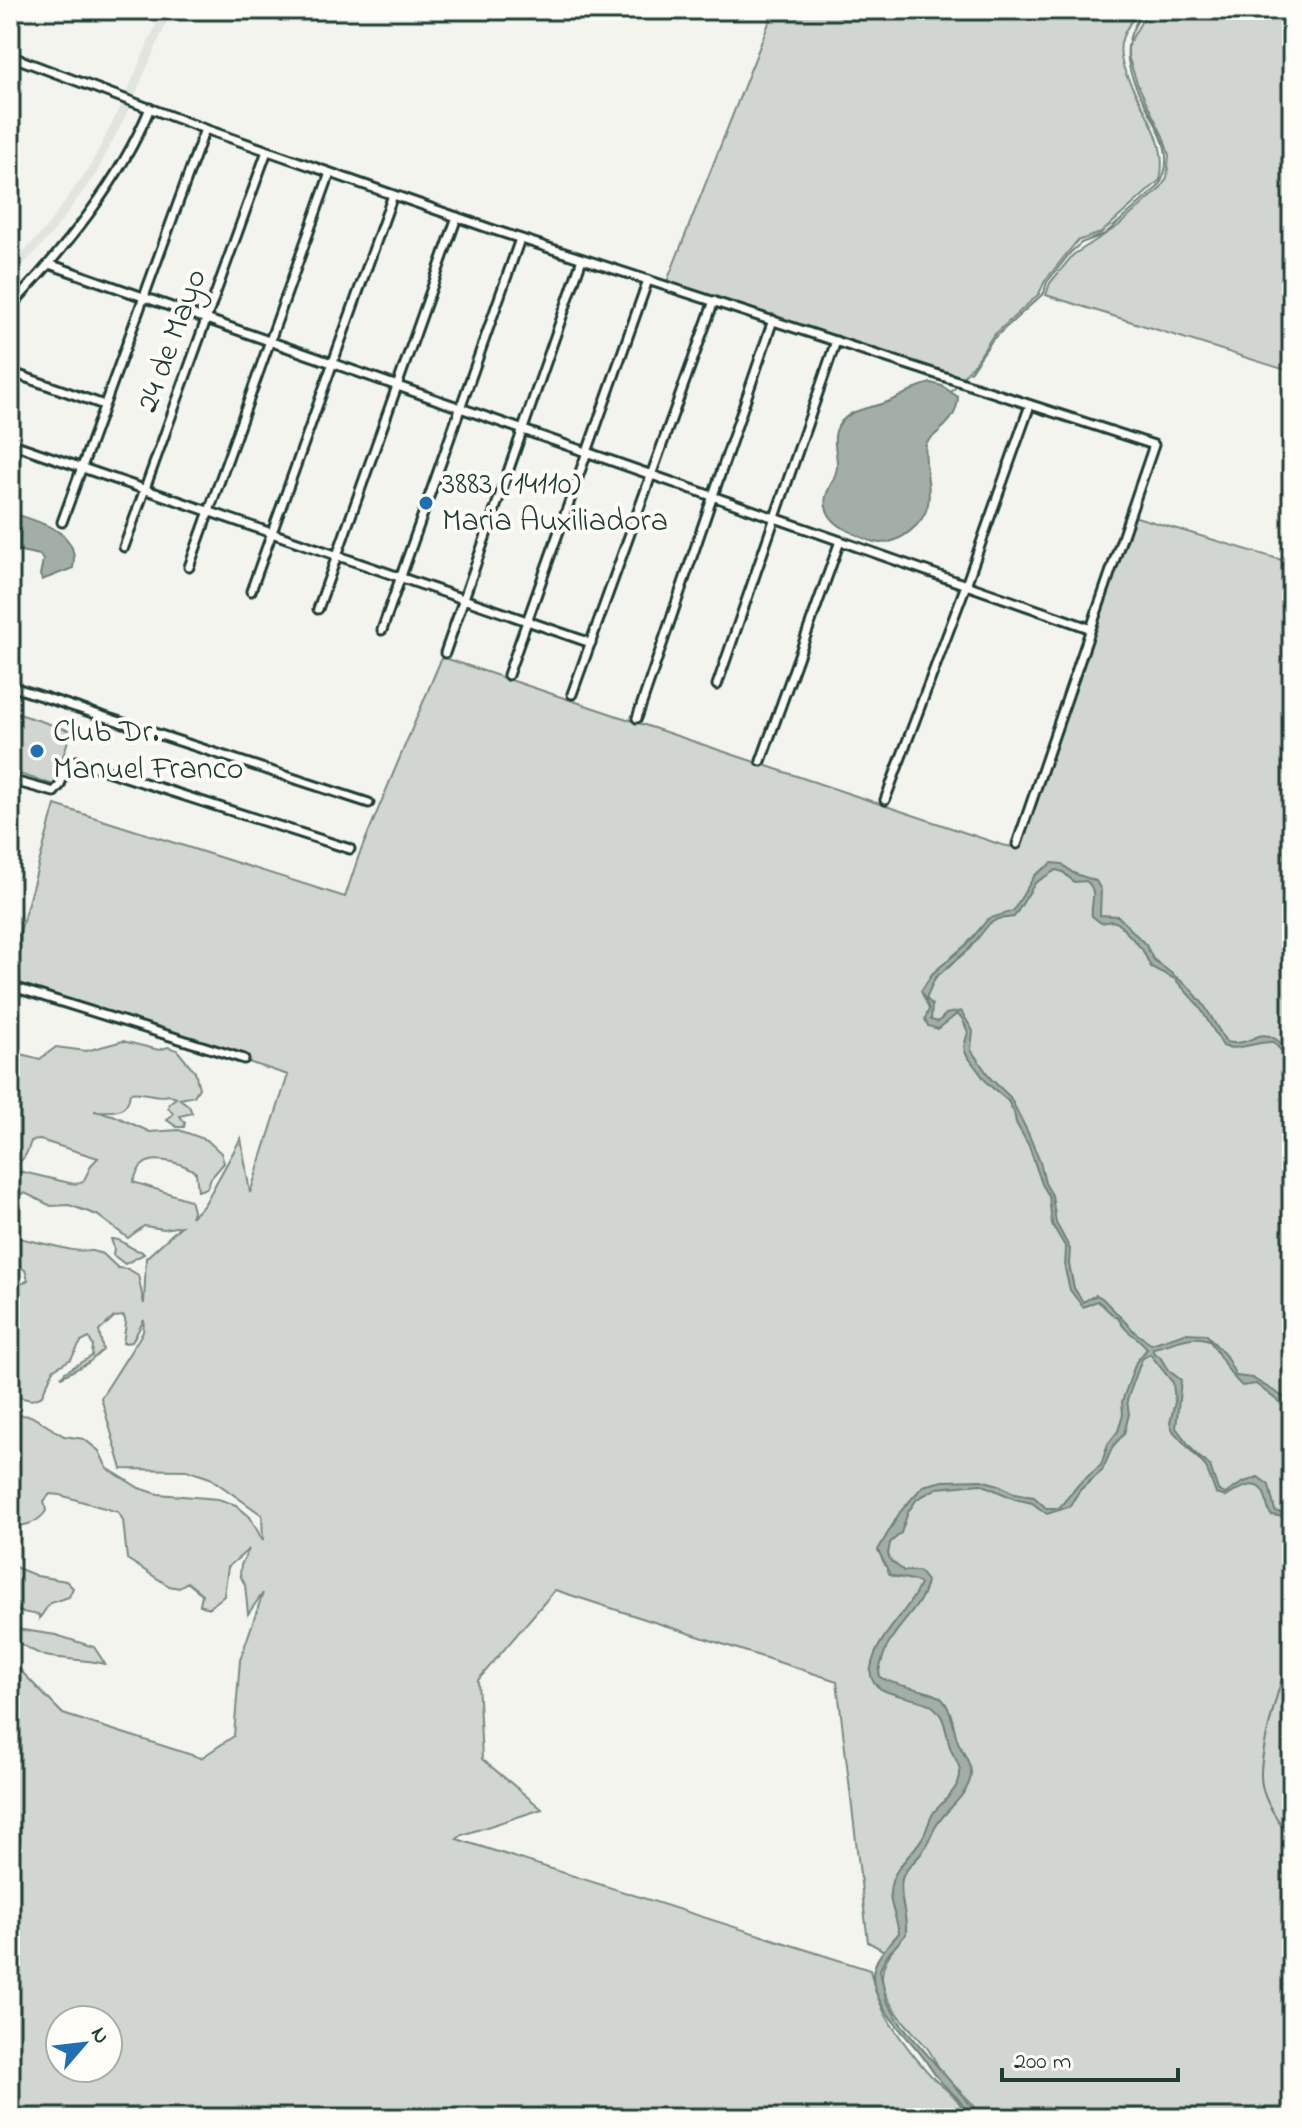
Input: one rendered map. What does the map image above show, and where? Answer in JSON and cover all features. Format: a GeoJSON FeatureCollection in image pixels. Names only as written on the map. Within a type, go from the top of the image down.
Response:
{"type":"FeatureCollection","features":[{"type":"Feature","properties":{"kind":"street"},"geometry":{"type":"LineString","coordinates":[[10,56],[205,129],[520,239],[1154,445],[1017,844]]}},
{"type":"Feature","properties":{"kind":"street"},"geometry":{"type":"LineString","coordinates":[[10,307],[49,264],[118,171],[150,108]]}},
{"type":"Feature","properties":{"kind":"street"},"geometry":{"type":"LineString","coordinates":[[62,522],[205,129]]}},
{"type":"Feature","properties":{"kind":"street","name":"24 de Mayo"},"geometry":{"type":"LineString","coordinates":[[124,547],[267,151]]}},
{"type":"Feature","properties":{"kind":"street"},"geometry":{"type":"LineString","coordinates":[[189,567],[330,173]]}},
{"type":"Feature","properties":{"kind":"street"},"geometry":{"type":"LineString","coordinates":[[251,591],[393,195]]}},
{"type":"Feature","properties":{"kind":"street"},"geometry":{"type":"LineString","coordinates":[[318,609],[457,217]]}},
{"type":"Feature","properties":{"kind":"street"},"geometry":{"type":"LineString","coordinates":[[382,630],[520,239]]}},
{"type":"Feature","properties":{"kind":"street"},"geometry":{"type":"LineString","coordinates":[[445,653],[582,259]]}},
{"type":"Feature","properties":{"kind":"street"},"geometry":{"type":"LineString","coordinates":[[49,264],[1089,628]]}},
{"type":"Feature","properties":{"kind":"street"},"geometry":{"type":"LineString","coordinates":[[508,675],[648,280]]}},
{"type":"Feature","properties":{"kind":"street"},"geometry":{"type":"LineString","coordinates":[[572,694],[714,301]]}},
{"type":"Feature","properties":{"kind":"street"},"geometry":{"type":"LineString","coordinates":[[637,718],[773,320]]}},
{"type":"Feature","properties":{"kind":"street"},"geometry":{"type":"LineString","coordinates":[[717,685],[836,341]]}},
{"type":"Feature","properties":{"kind":"street"},"geometry":{"type":"LineString","coordinates":[[10,372],[104,405]]}},
{"type":"Feature","properties":{"kind":"street"},"geometry":{"type":"LineString","coordinates":[[885,800],[1030,405]]}},
{"type":"Feature","properties":{"kind":"street"},"geometry":{"type":"LineString","coordinates":[[10,443],[591,643]]}},
{"type":"Feature","properties":{"kind":"street"},"geometry":{"type":"LineString","coordinates":[[761,761],[840,541]]}},
{"type":"Feature","properties":{"kind":"street"},"geometry":{"type":"LineString","coordinates":[[10,686],[369,803]]}},
{"type":"Feature","properties":{"kind":"street"},"geometry":{"type":"LineString","coordinates":[[10,780],[54,792],[67,763],[76,761],[350,849]]}},
{"type":"Feature","properties":{"kind":"street"},"geometry":{"type":"LineString","coordinates":[[10,986],[244,1059]]}},
{"type":"Feature","properties":{"kind":"shaded area"},"geometry":{"type":"Polygon","coordinates":[[[162,10],[172,10],[129,109],[96,174],[51,235],[10,280],[10,266],[45,229],[89,168],[121,106],[162,10]]]}},
{"type":"Feature","properties":{"kind":"shaded area"},"geometry":{"type":"Polygon","coordinates":[[[774,10],[1139,10],[1122,39],[1121,58],[1158,142],[1162,161],[1160,180],[1101,233],[1077,241],[1045,281],[1039,294],[992,337],[962,378],[666,284],[774,10]]]}},
{"type":"Feature","properties":{"kind":"shaded area"},"geometry":{"type":"Polygon","coordinates":[[[1148,10],[1292,10],[1292,372],[1046,295],[1050,283],[1073,255],[1118,226],[1160,189],[1167,178],[1169,155],[1163,136],[1137,83],[1128,56],[1128,45],[1148,10]]]}},
{"type":"Feature","properties":{"kind":"shaded area"},"geometry":{"type":"Polygon","coordinates":[[[931,383],[942,386],[958,397],[951,418],[926,443],[929,497],[922,519],[903,536],[879,543],[843,528],[830,516],[825,502],[837,467],[835,440],[840,423],[852,413],[931,383]]]}},
{"type":"Feature","properties":{"kind":"shaded area"},"geometry":{"type":"Polygon","coordinates":[[[10,512],[44,524],[64,536],[74,555],[73,568],[42,580],[43,560],[40,555],[10,549],[10,512]]]}},
{"type":"Feature","properties":{"kind":"shaded area"},"geometry":{"type":"Polygon","coordinates":[[[1133,516],[1292,563],[1292,2118],[974,2118],[975,2107],[945,2076],[885,1993],[883,1967],[890,1954],[868,1942],[837,1681],[555,1590],[478,1680],[482,1759],[542,1809],[457,1839],[870,1970],[878,1998],[891,2024],[928,2073],[957,2100],[963,2118],[10,2118],[10,1655],[20,1670],[63,1714],[201,1758],[234,1736],[240,1660],[263,1593],[248,1614],[245,1585],[240,1575],[249,1549],[228,1567],[224,1596],[209,1608],[200,1605],[202,1594],[187,1582],[179,1588],[169,1586],[127,1559],[123,1520],[118,1512],[60,1495],[50,1494],[44,1501],[46,1511],[35,1521],[10,1526],[10,1414],[31,1416],[64,1436],[84,1439],[99,1451],[107,1468],[139,1488],[158,1494],[218,1499],[236,1505],[250,1517],[263,1541],[262,1515],[210,1478],[186,1470],[122,1469],[101,1398],[143,1332],[144,1320],[132,1342],[123,1343],[124,1316],[114,1317],[99,1331],[103,1350],[88,1363],[61,1377],[92,1356],[93,1346],[89,1338],[81,1342],[71,1359],[54,1369],[41,1397],[31,1400],[10,1395],[10,1291],[28,1280],[25,1270],[17,1265],[10,1283],[10,1236],[103,1254],[118,1268],[138,1275],[144,1304],[146,1258],[181,1226],[164,1229],[144,1226],[128,1238],[97,1215],[69,1205],[51,1206],[25,1193],[15,1195],[10,1201],[10,1169],[74,1184],[83,1182],[98,1158],[40,1140],[31,1141],[22,1159],[10,1164],[10,1051],[40,1059],[56,1047],[86,1051],[123,1041],[159,1050],[168,1047],[177,1050],[195,1072],[199,1088],[194,1096],[180,1099],[192,1113],[180,1116],[184,1127],[177,1127],[167,1120],[173,1114],[169,1103],[176,1098],[169,1095],[130,1093],[129,1100],[122,1108],[94,1111],[113,1115],[150,1132],[179,1130],[207,1140],[221,1153],[224,1163],[207,1188],[198,1191],[196,1173],[178,1164],[149,1161],[136,1174],[133,1182],[190,1200],[191,1217],[204,1205],[241,1138],[250,1193],[288,1075],[248,1062],[248,1058],[10,984],[10,968],[55,805],[345,897],[359,855],[442,657],[1002,845],[1019,848],[1133,516]]]}},
{"type":"Feature","properties":{"kind":"shaded area","name":"Club Dr. Manuel Franco"},"geometry":{"type":"Polygon","coordinates":[[[10,711],[71,731],[54,785],[10,771],[10,711]]]}},
{"type":"Feature","properties":{"kind":"shaded area"},"geometry":{"type":"Polygon","coordinates":[[[1052,863],[1062,864],[1073,873],[1096,881],[1101,890],[1100,915],[1118,916],[1146,945],[1153,959],[1190,988],[1226,1042],[1237,1043],[1265,1035],[1272,1037],[1292,1055],[1292,1062],[1273,1042],[1234,1048],[1223,1046],[1199,1006],[1175,979],[1151,967],[1142,949],[1118,923],[1101,923],[1092,916],[1093,893],[1090,885],[1086,881],[1074,882],[1056,870],[1035,883],[1014,917],[989,924],[969,949],[935,978],[926,998],[932,1005],[931,1020],[938,1022],[946,1014],[961,1011],[973,1031],[971,1050],[991,1079],[1010,1097],[1052,1195],[1056,1223],[1070,1249],[1069,1264],[1074,1288],[1083,1302],[1096,1295],[1102,1298],[1151,1344],[1185,1333],[1206,1334],[1226,1356],[1236,1376],[1252,1378],[1292,1402],[1292,1412],[1256,1384],[1242,1386],[1209,1340],[1188,1339],[1153,1348],[1168,1370],[1181,1380],[1176,1428],[1196,1454],[1210,1466],[1218,1490],[1225,1494],[1258,1477],[1269,1485],[1275,1511],[1292,1516],[1292,1525],[1286,1517],[1271,1515],[1258,1486],[1247,1486],[1226,1497],[1216,1494],[1206,1467],[1173,1431],[1170,1423],[1175,1402],[1173,1383],[1150,1354],[1142,1359],[1127,1400],[1129,1414],[1124,1434],[1113,1446],[1102,1471],[1080,1490],[1069,1507],[1047,1514],[1032,1503],[981,1484],[937,1488],[917,1499],[908,1512],[901,1533],[890,1543],[888,1554],[891,1561],[904,1571],[919,1571],[927,1581],[917,1606],[888,1644],[880,1677],[942,1699],[971,1773],[967,1787],[938,1823],[923,1851],[903,1876],[901,1893],[906,1934],[885,1958],[880,1970],[886,2000],[901,2024],[974,2109],[972,2118],[966,2118],[968,2114],[961,2102],[941,2082],[889,2016],[873,1980],[878,1958],[899,1933],[890,1897],[893,1878],[924,1835],[934,1812],[955,1789],[960,1778],[958,1763],[937,1710],[925,1702],[884,1690],[872,1678],[871,1668],[879,1646],[920,1584],[890,1575],[878,1550],[900,1512],[923,1486],[943,1481],[981,1480],[1015,1494],[1034,1497],[1046,1508],[1059,1508],[1079,1484],[1101,1465],[1108,1444],[1118,1431],[1123,1415],[1122,1402],[1136,1362],[1147,1349],[1100,1303],[1097,1301],[1083,1307],[1070,1290],[1065,1269],[1066,1248],[1052,1224],[1049,1196],[1008,1101],[988,1084],[966,1054],[964,1047],[968,1032],[962,1018],[957,1014],[938,1029],[928,1026],[925,1019],[929,1009],[921,991],[932,974],[968,943],[988,919],[1013,911],[1035,875],[1052,863]]]}},
{"type":"Feature","properties":{"kind":"shaded area"},"geometry":{"type":"Polygon","coordinates":[[[111,1239],[119,1240],[144,1254],[125,1264],[113,1255],[111,1239]]]}},
{"type":"Feature","properties":{"kind":"shaded area"},"geometry":{"type":"Polygon","coordinates":[[[10,1565],[37,1576],[66,1581],[73,1588],[69,1597],[50,1603],[39,1619],[39,1615],[10,1610],[10,1565]]]}},
{"type":"Feature","properties":{"kind":"shaded area"},"geometry":{"type":"Polygon","coordinates":[[[10,1628],[56,1635],[94,1647],[105,1664],[41,1654],[10,1637],[10,1628]]]}},
{"type":"Feature","properties":{"kind":"waterway"},"geometry":{"type":"LineString","coordinates":[[970,372],[993,339],[1044,293],[1047,282],[1071,252],[1081,243],[1105,234],[1158,187],[1166,165],[1164,144],[1134,81],[1128,59],[1130,35],[1145,10]]}},
{"type":"Feature","properties":{"kind":"waterway"},"geometry":{"type":"LineString","coordinates":[[952,391],[957,386]]}},
{"type":"Feature","properties":{"kind":"waterway"},"geometry":{"type":"LineString","coordinates":[[1292,1654],[1272,1712],[1261,1773],[1263,1792],[1292,1839]]}},
{"type":"Feature","properties":{"kind":"place","name":"3883 (14110) Maria Auxiliadora"},"geometry":{"type":"Point","coordinates":[426,503]}},
{"type":"Feature","properties":{"kind":"place","name":"Club Dr. Manuel Franco"},"geometry":{"type":"Point","coordinates":[37,751]}}]}
